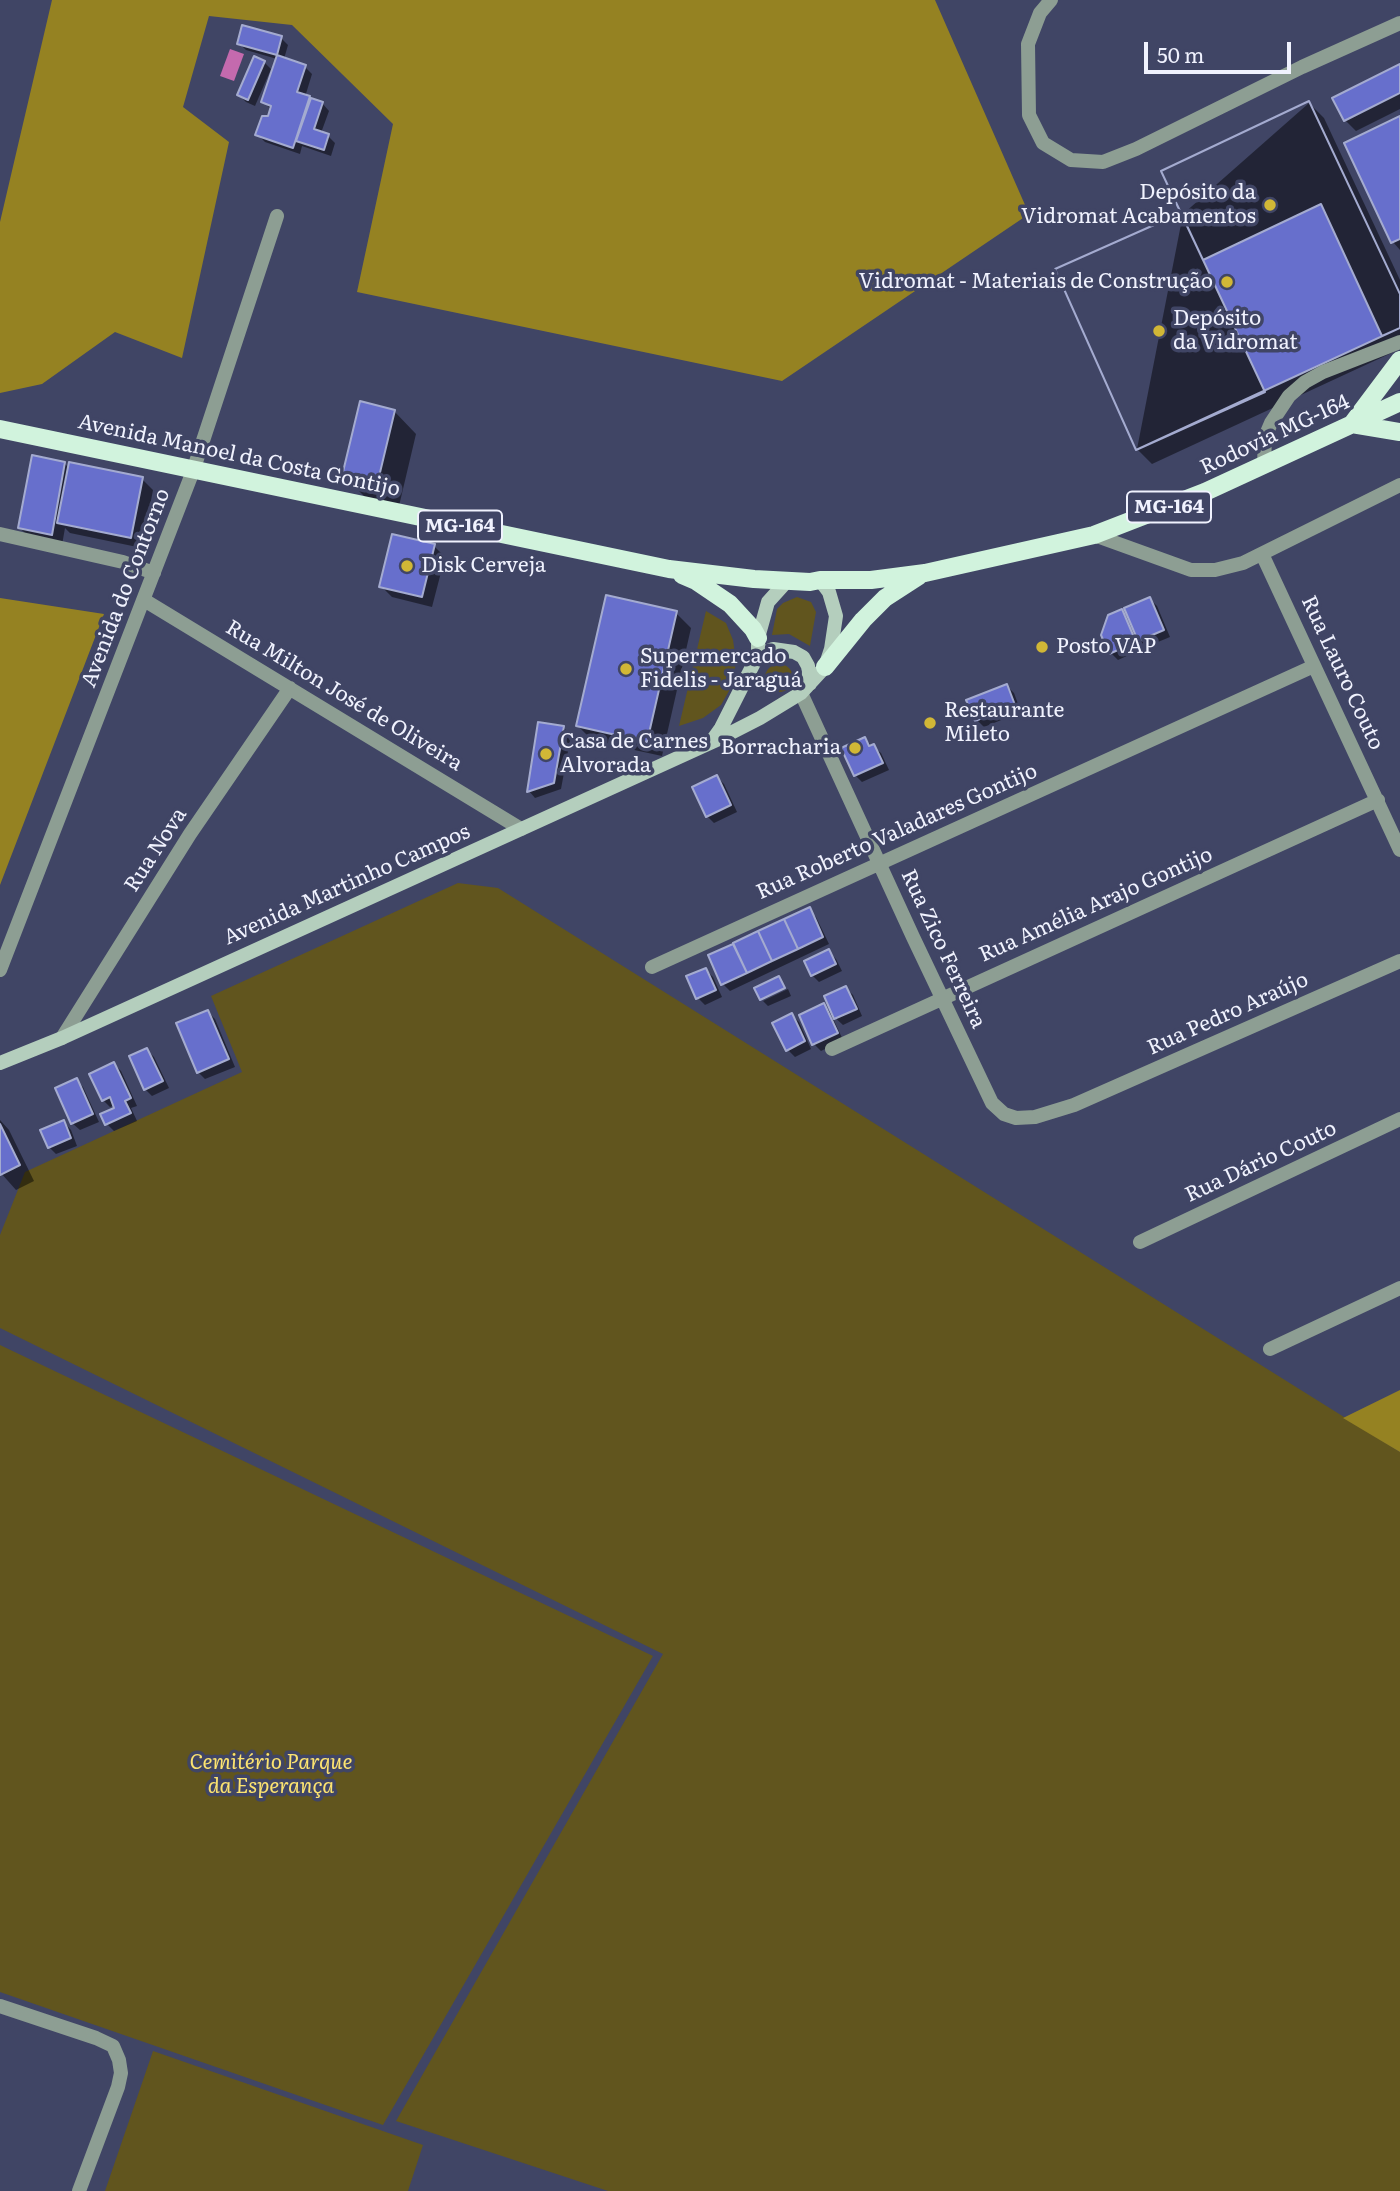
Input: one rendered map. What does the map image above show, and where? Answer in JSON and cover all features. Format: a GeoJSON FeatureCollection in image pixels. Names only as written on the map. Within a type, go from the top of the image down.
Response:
{"type":"FeatureCollection","features":[{"type":"Feature","properties":{"kind":"main road"},"geometry":{"type":"LineString","coordinates":[[1400,360],[1352,424],[1400,432]]}},
{"type":"Feature","properties":{"kind":"main road","name":"Rodovia MG-164"},"geometry":{"type":"LineString","coordinates":[[925,573],[1094,536],[1205,492],[1400,402]]}},
{"type":"Feature","properties":{"kind":"main road","name":"Avenida Manoel da Costa Gontijo"},"geometry":{"type":"LineString","coordinates":[[0,429],[669,569],[810,582],[871,580],[925,573]]}},
{"type":"Feature","properties":{"kind":"main road"},"geometry":{"type":"LineString","coordinates":[[669,569],[696,581],[730,604],[754,629],[758,647]]}},
{"type":"Feature","properties":{"kind":"main road"},"geometry":{"type":"LineString","coordinates":[[825,667],[863,620],[885,598],[925,573]]}},
{"type":"Feature","properties":{"kind":"main road"},"geometry":{"type":"LineString","coordinates":[[820,580],[833,601],[836,616],[825,667]]}},
{"type":"Feature","properties":{"kind":"main road"},"geometry":{"type":"LineString","coordinates":[[710,743],[721,729],[758,647],[768,602],[787,581]]}},
{"type":"Feature","properties":{"kind":"main road"},"geometry":{"type":"LineString","coordinates":[[758,647],[794,652],[803,657],[808,666],[806,689]]}},
{"type":"Feature","properties":{"kind":"main road","name":"Avenida Martinho Campos"},"geometry":{"type":"LineString","coordinates":[[0,1063],[62,1038],[710,743],[760,718],[806,689],[825,667]]}},
{"type":"Feature","properties":{"kind":"street"},"geometry":{"type":"LineString","coordinates":[[1051,0],[1040,13],[1028,44],[1029,115],[1043,143],[1071,160],[1102,162],[1136,149],[1302,67],[1400,23]]}},
{"type":"Feature","properties":{"kind":"street","name":"Avenida do Contorno"},"geometry":{"type":"LineString","coordinates":[[0,970],[193,471],[277,216]]}},
{"type":"Feature","properties":{"kind":"street"},"geometry":{"type":"LineString","coordinates":[[1264,465],[1265,437],[1289,396],[1305,382],[1323,372],[1400,342]]}},
{"type":"Feature","properties":{"kind":"street"},"geometry":{"type":"LineString","coordinates":[[1094,536],[1191,570],[1224,568],[1262,554],[1400,485]]}},
{"type":"Feature","properties":{"kind":"street"},"geometry":{"type":"LineString","coordinates":[[0,534],[123,562],[154,573]]}},
{"type":"Feature","properties":{"kind":"street","name":"Rua Lauro Couto"},"geometry":{"type":"LineString","coordinates":[[1262,554],[1400,850]]}},
{"type":"Feature","properties":{"kind":"street","name":"Rua Milton José de Oliveira"},"geometry":{"type":"LineString","coordinates":[[144,600],[522,829]]}},
{"type":"Feature","properties":{"kind":"street","name":"Rua Roberto Valadares Gontijo"},"geometry":{"type":"LineString","coordinates":[[652,967],[1314,666]]}},
{"type":"Feature","properties":{"kind":"street","name":"Rua Nova"},"geometry":{"type":"LineString","coordinates":[[62,1038],[190,834],[290,688]]}},
{"type":"Feature","properties":{"kind":"street","name":"Rua Zico Ferreira"},"geometry":{"type":"LineString","coordinates":[[806,689],[880,863],[992,1103],[1004,1114],[1016,1118],[1035,1117],[1074,1105]]}},
{"type":"Feature","properties":{"kind":"street","name":"Rua Amélia Arajo Gontijo"},"geometry":{"type":"LineString","coordinates":[[832,1049],[1378,800]]}},
{"type":"Feature","properties":{"kind":"street","name":"Rua Pedro Araújo"},"geometry":{"type":"LineString","coordinates":[[1074,1105],[1400,961]]}},
{"type":"Feature","properties":{"kind":"street","name":"Rua Dário Couto"},"geometry":{"type":"LineString","coordinates":[[1140,1242],[1400,1119]]}},
{"type":"Feature","properties":{"kind":"street"},"geometry":{"type":"LineString","coordinates":[[1270,1349],[1400,1288]]}},
{"type":"Feature","properties":{"kind":"street"},"geometry":{"type":"LineString","coordinates":[[0,2006],[96,2038],[113,2046],[119,2060],[121,2073],[79,2191]]}},
{"type":"Feature","properties":{"kind":"green space"},"geometry":{"type":"Polygon","coordinates":[[[797,597],[811,602],[816,612],[810,646],[789,634],[772,635],[777,609],[797,597]]]}},
{"type":"Feature","properties":{"kind":"green space"},"geometry":{"type":"Polygon","coordinates":[[[706,611],[726,623],[733,640],[736,661],[733,684],[721,705],[703,718],[679,726],[706,611]]]}},
{"type":"Feature","properties":{"kind":"green space"},"geometry":{"type":"Polygon","coordinates":[[[779,664],[789,668],[793,678],[789,688],[779,692],[769,688],[765,678],[769,668],[779,664]]]}},
{"type":"Feature","properties":{"kind":"green space"},"geometry":{"type":"Polygon","coordinates":[[[458,883],[498,888],[1400,1452],[1400,2191],[608,2191],[396,2121],[663,1654],[0,1328],[0,1235],[25,1172],[242,1072],[211,996],[458,883]]]}},
{"type":"Feature","properties":{"kind":"green space","name":"Cemitério Parque da Esperança"},"geometry":{"type":"Polygon","coordinates":[[[0,1345],[653,1656],[383,2125],[0,1992],[0,1345]]]}},
{"type":"Feature","properties":{"kind":"green space"},"geometry":{"type":"Polygon","coordinates":[[[153,2051],[423,2145],[408,2191],[105,2191],[153,2051]]]}},
{"type":"Feature","properties":{"kind":"shaded area"},"geometry":{"type":"Polygon","coordinates":[[[52,0],[935,0],[1029,214],[782,381],[357,292],[393,124],[292,25],[209,16],[183,107],[229,142],[182,358],[115,332],[42,384],[0,393],[0,222],[52,0]]]}},
{"type":"Feature","properties":{"kind":"shaded area"},"geometry":{"type":"Polygon","coordinates":[[[230,49],[244,54],[234,81],[220,76],[230,49]]]}},
{"type":"Feature","properties":{"kind":"shaded area"},"geometry":{"type":"Polygon","coordinates":[[[0,598],[104,614],[0,885],[0,598]]]}},
{"type":"Feature","properties":{"kind":"shaded area"},"geometry":{"type":"Polygon","coordinates":[[[1400,1390],[1400,1452],[1343,1418],[1400,1390]]]}},
{"type":"Feature","properties":{"kind":"building"},"geometry":{"type":"Polygon","coordinates":[[[242,25],[282,36],[277,55],[237,44],[242,25]]]}},
{"type":"Feature","properties":{"kind":"building"},"geometry":{"type":"Polygon","coordinates":[[[277,55],[306,65],[297,92],[310,96],[293,148],[255,135],[262,116],[268,116],[271,106],[261,102],[277,55]]]}},
{"type":"Feature","properties":{"kind":"building"},"geometry":{"type":"Polygon","coordinates":[[[254,56],[265,61],[248,100],[237,95],[254,56]]]}},
{"type":"Feature","properties":{"kind":"building"},"geometry":{"type":"Polygon","coordinates":[[[1400,64],[1400,93],[1344,121],[1332,98],[1400,64]]]}},
{"type":"Feature","properties":{"kind":"building"},"geometry":{"type":"Polygon","coordinates":[[[311,98],[323,102],[314,129],[329,134],[324,150],[296,141],[311,98]]]}},
{"type":"Feature","properties":{"kind":"building","name":"Vidromat - Materiais de Construção"},"geometry":{"type":"Polygon","coordinates":[[[1309,101],[1400,294],[1400,328],[1136,450],[1055,269],[1181,213],[1161,171],[1309,101]]]}},
{"type":"Feature","properties":{"kind":"building","name":"Depósito da Vidromat"},"geometry":{"type":"Polygon","coordinates":[[[1309,101],[1400,294],[1400,328],[1382,336],[1321,204],[1203,260],[1161,171],[1309,101]]]}},
{"type":"Feature","properties":{"kind":"building"},"geometry":{"type":"Polygon","coordinates":[[[1400,116],[1400,239],[1391,243],[1344,143],[1400,116]]]}},
{"type":"Feature","properties":{"kind":"building","name":"Depósito da Vidromat"},"geometry":{"type":"Polygon","coordinates":[[[1181,213],[1265,392],[1136,450],[1055,269],[1181,213]]]}},
{"type":"Feature","properties":{"kind":"building"},"geometry":{"type":"Polygon","coordinates":[[[360,401],[395,410],[377,485],[342,476],[360,401]]]}},
{"type":"Feature","properties":{"kind":"building"},"geometry":{"type":"Polygon","coordinates":[[[32,455],[65,462],[52,535],[18,528],[32,455]]]}},
{"type":"Feature","properties":{"kind":"building"},"geometry":{"type":"Polygon","coordinates":[[[69,462],[143,477],[131,538],[57,523],[69,462]]]}},
{"type":"Feature","properties":{"kind":"building","name":"Disk Cerveja"},"geometry":{"type":"Polygon","coordinates":[[[392,534],[435,544],[422,597],[379,587],[392,534]]]}},
{"type":"Feature","properties":{"kind":"building","name":"Supermercado Fidelis - Jaraguá"},"geometry":{"type":"Polygon","coordinates":[[[606,595],[677,611],[647,742],[576,726],[606,595]]]}},
{"type":"Feature","properties":{"kind":"building"},"geometry":{"type":"Polygon","coordinates":[[[1150,597],[1164,630],[1138,641],[1124,608],[1150,597]]]}},
{"type":"Feature","properties":{"kind":"building"},"geometry":{"type":"Polygon","coordinates":[[[1122,609],[1136,642],[1109,654],[1101,635],[1108,615],[1122,609]]]}},
{"type":"Feature","properties":{"kind":"building"},"geometry":{"type":"Polygon","coordinates":[[[1007,684],[1015,705],[975,721],[966,700],[1007,684]]]}},
{"type":"Feature","properties":{"kind":"building","name":"Casa de Carnes Alvorada"},"geometry":{"type":"Polygon","coordinates":[[[538,722],[564,726],[554,783],[527,792],[538,722]]]}},
{"type":"Feature","properties":{"kind":"building"},"geometry":{"type":"Polygon","coordinates":[[[865,737],[869,746],[874,744],[883,763],[854,776],[841,748],[865,737]]]}},
{"type":"Feature","properties":{"kind":"building"},"geometry":{"type":"Polygon","coordinates":[[[717,775],[731,805],[706,817],[692,787],[717,775]]]}},
{"type":"Feature","properties":{"kind":"building"},"geometry":{"type":"Polygon","coordinates":[[[810,907],[823,937],[798,949],[784,919],[810,907]]]}},
{"type":"Feature","properties":{"kind":"building"},"geometry":{"type":"Polygon","coordinates":[[[784,919],[798,949],[772,961],[758,931],[784,919]]]}},
{"type":"Feature","properties":{"kind":"building"},"geometry":{"type":"Polygon","coordinates":[[[758,931],[772,961],[747,973],[733,943],[758,931]]]}},
{"type":"Feature","properties":{"kind":"building"},"geometry":{"type":"Polygon","coordinates":[[[733,944],[747,973],[721,985],[708,955],[733,944]]]}},
{"type":"Feature","properties":{"kind":"building"},"geometry":{"type":"Polygon","coordinates":[[[829,949],[836,964],[811,976],[804,961],[829,949]]]}},
{"type":"Feature","properties":{"kind":"building"},"geometry":{"type":"Polygon","coordinates":[[[706,968],[716,990],[696,999],[686,976],[706,968]]]}},
{"type":"Feature","properties":{"kind":"building"},"geometry":{"type":"Polygon","coordinates":[[[779,976],[785,988],[760,1000],[754,988],[779,976]]]}},
{"type":"Feature","properties":{"kind":"building"},"geometry":{"type":"Polygon","coordinates":[[[846,986],[857,1009],[834,1019],[824,996],[846,986]]]}},
{"type":"Feature","properties":{"kind":"building"},"geometry":{"type":"Polygon","coordinates":[[[824,1003],[838,1033],[812,1045],[799,1015],[824,1003]]]}},
{"type":"Feature","properties":{"kind":"building"},"geometry":{"type":"Polygon","coordinates":[[[208,1010],[229,1059],[197,1073],[176,1023],[208,1010]]]}},
{"type":"Feature","properties":{"kind":"building"},"geometry":{"type":"Polygon","coordinates":[[[792,1013],[805,1041],[786,1051],[772,1023],[792,1013]]]}},
{"type":"Feature","properties":{"kind":"building"},"geometry":{"type":"Polygon","coordinates":[[[147,1048],[163,1081],[144,1090],[129,1056],[147,1048]]]}},
{"type":"Feature","properties":{"kind":"building"},"geometry":{"type":"Polygon","coordinates":[[[114,1062],[131,1098],[125,1101],[131,1113],[105,1125],[100,1114],[114,1108],[110,1097],[102,1101],[89,1074],[114,1062]]]}},
{"type":"Feature","properties":{"kind":"building"},"geometry":{"type":"Polygon","coordinates":[[[77,1078],[93,1114],[71,1124],[55,1088],[77,1078]]]}},
{"type":"Feature","properties":{"kind":"building"},"geometry":{"type":"Polygon","coordinates":[[[64,1120],[71,1138],[48,1148],[40,1130],[64,1120]]]}},
{"type":"Feature","properties":{"kind":"building"},"geometry":{"type":"Polygon","coordinates":[[[0,1124],[20,1165],[0,1175],[0,1124]]]}},
{"type":"Feature","properties":{"kind":"place","name":"Depósito da Vidromat Acabamentos"},"geometry":{"type":"Point","coordinates":[1270,205]}},
{"type":"Feature","properties":{"kind":"place","name":"Vidromat - Materiais de Construção"},"geometry":{"type":"Point","coordinates":[1227,282]}},
{"type":"Feature","properties":{"kind":"place","name":"Depósito da Vidromat"},"geometry":{"type":"Point","coordinates":[1159,331]}},
{"type":"Feature","properties":{"kind":"place","name":"Disk Cerveja"},"geometry":{"type":"Point","coordinates":[407,566]}},
{"type":"Feature","properties":{"kind":"place","name":"Posto VAP"},"geometry":{"type":"Point","coordinates":[1042,647]}},
{"type":"Feature","properties":{"kind":"place","name":"Supermercado Fidelis - Jaraguá"},"geometry":{"type":"Point","coordinates":[626,669]}},
{"type":"Feature","properties":{"kind":"place","name":"Restaurante Mileto"},"geometry":{"type":"Point","coordinates":[930,723]}},
{"type":"Feature","properties":{"kind":"place","name":"Borracharia"},"geometry":{"type":"Point","coordinates":[855,748]}},
{"type":"Feature","properties":{"kind":"place","name":"Casa de Carnes Alvorada"},"geometry":{"type":"Point","coordinates":[546,754]}}]}
